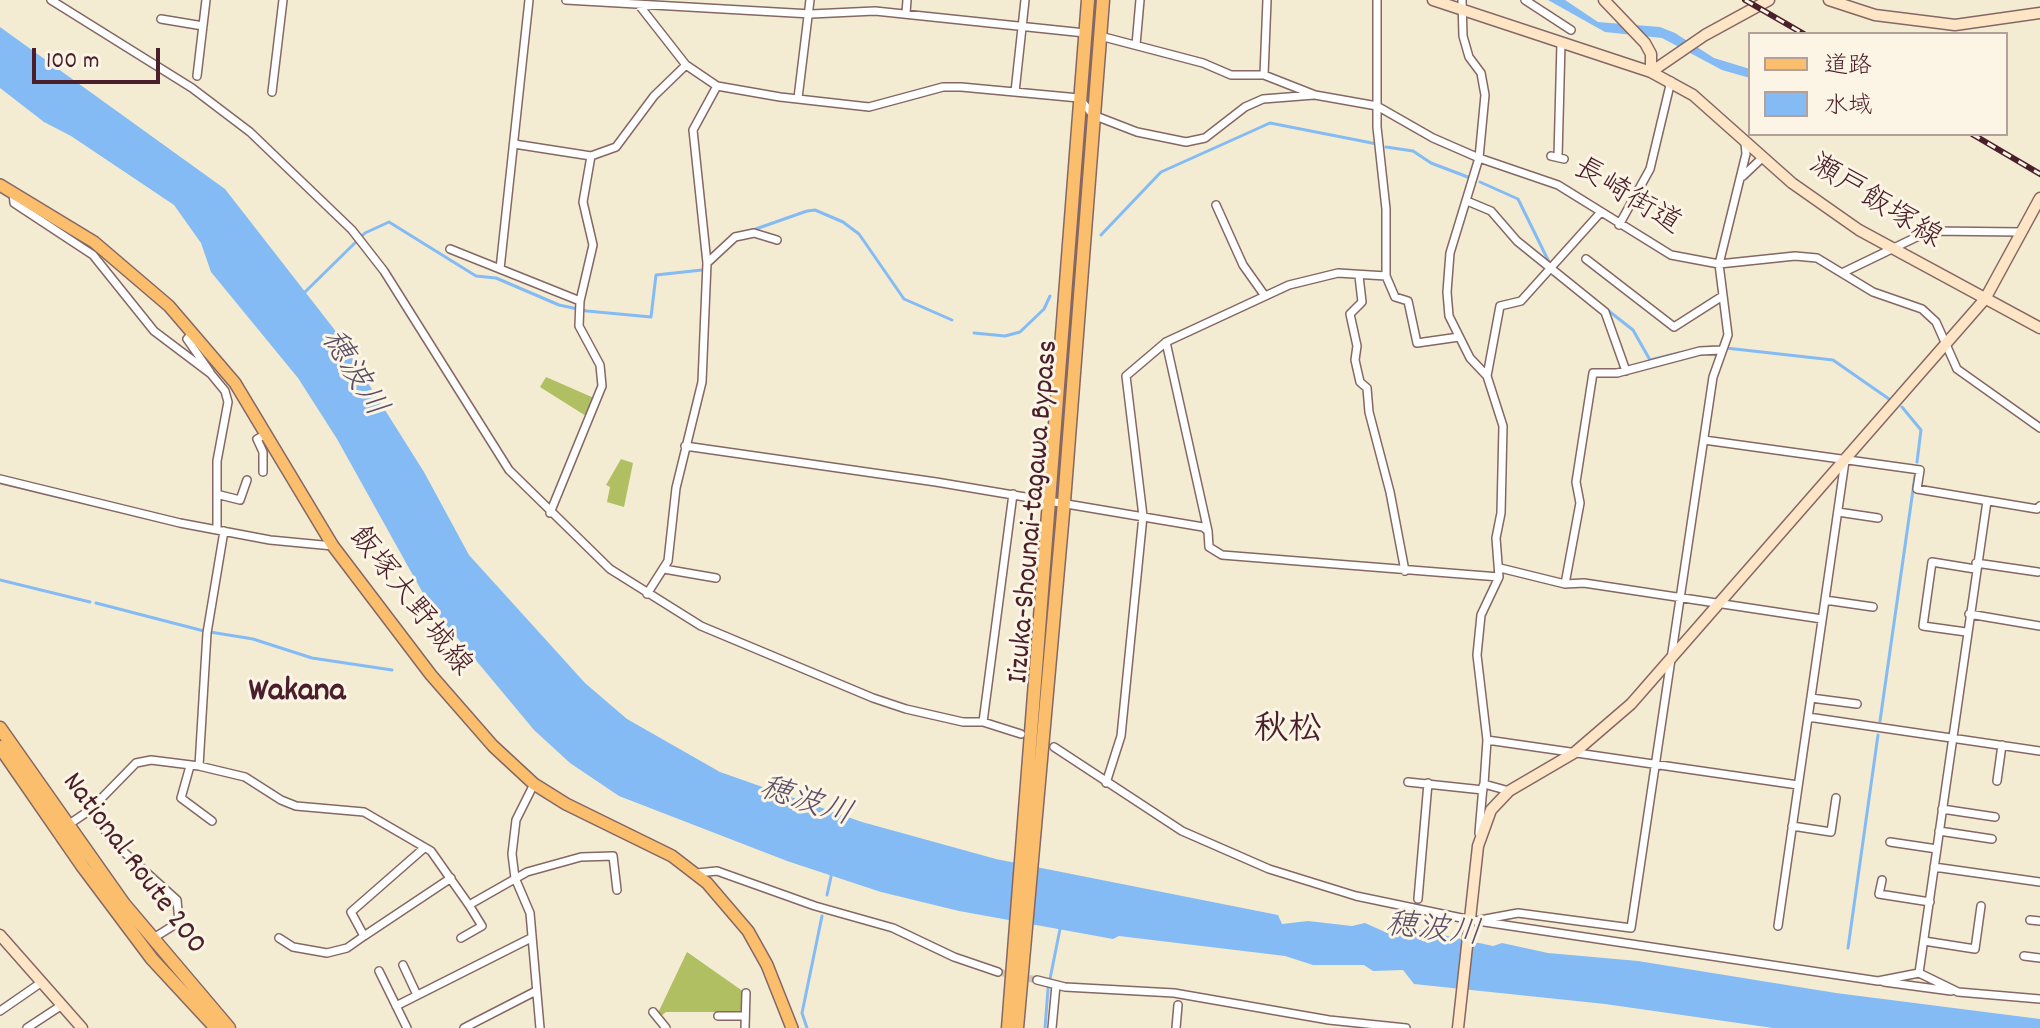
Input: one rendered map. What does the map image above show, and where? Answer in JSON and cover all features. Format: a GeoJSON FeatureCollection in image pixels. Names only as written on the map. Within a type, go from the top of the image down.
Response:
{"type":"FeatureCollection","features":[{"type":"Feature","properties":{"kind":"highway","name":"Iizuka-Shounai-tagawa Bypass"},"geometry":{"type":"LineString","coordinates":[[1035,772],[1049,500],[1088,0]]}},
{"type":"Feature","properties":{"kind":"highway","name":"Iizuka-Shounai-tagawa Bypass"},"geometry":{"type":"LineString","coordinates":[[1017,1028],[1035,772],[1064,502],[1103,0]]}},
{"type":"Feature","properties":{"kind":"highway","name":"National Route 200"},"geometry":{"type":"LineString","coordinates":[[0,728],[152,939],[229,1028]]}},
{"type":"Feature","properties":{"kind":"highway","name":"National Route 200"},"geometry":{"type":"LineString","coordinates":[[0,747],[152,959],[216,1028]]}},
{"type":"Feature","properties":{"kind":"highway","name":"Iizuka-Shounai-tagawa Bypass"},"geometry":{"type":"LineString","coordinates":[[1008,1028],[1020,956]]}},
{"type":"Feature","properties":{"kind":"highway"},"geometry":{"type":"LineString","coordinates":[[1020,956],[1025,1028]]}},
{"type":"Feature","properties":{"kind":"main road","name":"飯塚大野城線"},"geometry":{"type":"LineString","coordinates":[[0,185],[105,251],[169,306],[235,383],[333,546],[431,675],[493,746],[534,784],[566,804],[659,849],[697,873],[748,931],[767,965],[792,1028]]}},
{"type":"Feature","properties":{"kind":"street"},"geometry":{"type":"LineString","coordinates":[[51,0],[192,88],[250,132],[352,230],[384,271],[489,443],[550,513],[610,569],[701,626],[873,698],[963,722],[983,722],[1021,734]]}},
{"type":"Feature","properties":{"kind":"street"},"geometry":{"type":"LineString","coordinates":[[197,76],[206,0]]}},
{"type":"Feature","properties":{"kind":"street"},"geometry":{"type":"LineString","coordinates":[[272,92],[283,0]]}},
{"type":"Feature","properties":{"kind":"street"},"geometry":{"type":"LineString","coordinates":[[500,269],[529,0]]}},
{"type":"Feature","properties":{"kind":"street"},"geometry":{"type":"LineString","coordinates":[[566,0],[639,5],[709,4],[811,14],[875,11],[1023,24],[1085,33]]}},
{"type":"Feature","properties":{"kind":"street"},"geometry":{"type":"LineString","coordinates":[[906,13],[907,0]]}},
{"type":"Feature","properties":{"kind":"street"},"geometry":{"type":"LineString","coordinates":[[1015,92],[1025,0]]}},
{"type":"Feature","properties":{"kind":"street"},"geometry":{"type":"LineString","coordinates":[[1136,45],[1140,0]]}},
{"type":"Feature","properties":{"kind":"street"},"geometry":{"type":"LineString","coordinates":[[1264,75],[1267,0]]}},
{"type":"Feature","properties":{"kind":"street"},"geometry":{"type":"LineString","coordinates":[[1377,0],[1377,106],[1386,209],[1386,276],[1395,297],[1408,301],[1417,343],[1459,337]]}},
{"type":"Feature","properties":{"kind":"street","name":"瀬戸飯塚線"},"geometry":{"type":"LineString","coordinates":[[1433,0],[1462,5],[1671,81],[1693,95],[1762,158],[1824,207],[2040,328]]}},
{"type":"Feature","properties":{"kind":"street"},"geometry":{"type":"LineString","coordinates":[[1525,0],[1571,30]]}},
{"type":"Feature","properties":{"kind":"street"},"geometry":{"type":"LineString","coordinates":[[1604,0],[1645,43],[1651,54],[1651,72]]}},
{"type":"Feature","properties":{"kind":"street"},"geometry":{"type":"LineString","coordinates":[[1651,72],[1674,53],[1769,0]]}},
{"type":"Feature","properties":{"kind":"street"},"geometry":{"type":"LineString","coordinates":[[1829,0],[1875,15],[1942,25],[2040,13]]}},
{"type":"Feature","properties":{"kind":"street"},"geometry":{"type":"LineString","coordinates":[[798,98],[811,14],[809,1]]}},
{"type":"Feature","properties":{"kind":"street"},"geometry":{"type":"LineString","coordinates":[[639,5],[686,65],[717,86],[798,98],[869,107],[943,87],[1079,98],[1093,115],[1159,137],[1195,141],[1263,99],[1315,95]]}},
{"type":"Feature","properties":{"kind":"street"},"geometry":{"type":"LineString","coordinates":[[1458,1028],[1473,921],[1487,740],[1478,683],[1476,633],[1499,577],[1496,538],[1501,513],[1503,426],[1487,376],[1475,364],[1449,316],[1446,275],[1479,158],[1485,81],[1469,57],[1461,24],[1462,5]]}},
{"type":"Feature","properties":{"kind":"street"},"geometry":{"type":"LineString","coordinates":[[161,19],[203,26]]}},
{"type":"Feature","properties":{"kind":"street","name":"長崎街道"},"geometry":{"type":"LineString","coordinates":[[1100,36],[1203,63],[1231,75],[1264,75],[1315,95],[1377,106],[1433,138],[1479,158],[1558,185],[1671,255],[1719,264],[1808,255],[1873,292],[1922,309],[1936,322],[1957,369],[2040,428]]}},
{"type":"Feature","properties":{"kind":"street"},"geometry":{"type":"LineString","coordinates":[[1558,157],[1561,43]]}},
{"type":"Feature","properties":{"kind":"street"},"geometry":{"type":"LineString","coordinates":[[514,144],[591,156],[616,147],[654,96],[686,65]]}},
{"type":"Feature","properties":{"kind":"street"},"geometry":{"type":"LineString","coordinates":[[1619,225],[1650,169],[1671,81]]}},
{"type":"Feature","properties":{"kind":"street"},"geometry":{"type":"LineString","coordinates":[[647,594],[664,569],[685,446],[702,382],[707,263],[693,130],[717,86]]}},
{"type":"Feature","properties":{"kind":"street"},"geometry":{"type":"LineString","coordinates":[[1473,921],[1518,913],[1631,928],[1713,377],[1728,329],[1721,297],[1719,264],[1740,181],[1745,142]]}},
{"type":"Feature","properties":{"kind":"street"},"geometry":{"type":"LineString","coordinates":[[550,513],[602,386],[600,365],[579,326],[580,301],[593,245],[583,202],[591,156]]}},
{"type":"Feature","properties":{"kind":"street"},"geometry":{"type":"LineString","coordinates":[[1740,181],[1762,158]]}},
{"type":"Feature","properties":{"kind":"street"},"geometry":{"type":"LineString","coordinates":[[13,193],[14,203],[93,255],[154,331],[211,374]]}},
{"type":"Feature","properties":{"kind":"street"},"geometry":{"type":"LineString","coordinates":[[1478,846],[1491,810],[1509,791],[1574,753],[1631,704],[1947,344],[1985,299],[2040,198]]}},
{"type":"Feature","properties":{"kind":"street"},"geometry":{"type":"LineString","coordinates":[[1467,201],[1491,211],[1517,241],[1605,312],[1626,371]]}},
{"type":"Feature","properties":{"kind":"street"},"geometry":{"type":"LineString","coordinates":[[1216,205],[1243,265],[1265,296]]}},
{"type":"Feature","properties":{"kind":"street"},"geometry":{"type":"LineString","coordinates":[[1487,376],[1500,306],[1521,301],[1601,212]]}},
{"type":"Feature","properties":{"kind":"street"},"geometry":{"type":"LineString","coordinates":[[1842,273],[1929,231],[2022,232]]}},
{"type":"Feature","properties":{"kind":"street"},"geometry":{"type":"LineString","coordinates":[[707,263],[735,237],[754,233],[777,240]]}},
{"type":"Feature","properties":{"kind":"street"},"geometry":{"type":"LineString","coordinates":[[450,249],[580,301]]}},
{"type":"Feature","properties":{"kind":"street"},"geometry":{"type":"LineString","coordinates":[[1586,259],[1674,327],[1721,297]]}},
{"type":"Feature","properties":{"kind":"street"},"geometry":{"type":"LineString","coordinates":[[1106,783],[1121,736],[1143,516],[1126,376],[1166,342],[1265,296],[1321,276],[1386,276]]}},
{"type":"Feature","properties":{"kind":"street"},"geometry":{"type":"LineString","coordinates":[[1359,276],[1362,302],[1350,314],[1357,346],[1355,360],[1360,382],[1367,388],[1405,571]]}},
{"type":"Feature","properties":{"kind":"street"},"geometry":{"type":"LineString","coordinates":[[193,332],[187,339],[228,395],[217,461],[221,530],[207,633],[199,766]]}},
{"type":"Feature","properties":{"kind":"street"},"geometry":{"type":"LineString","coordinates":[[1166,342],[1209,547],[1222,555],[1499,577]]}},
{"type":"Feature","properties":{"kind":"street"},"geometry":{"type":"LineString","coordinates":[[1565,584],[1580,503],[1576,482],[1593,373],[1626,371],[1700,351],[1721,350]]}},
{"type":"Feature","properties":{"kind":"street"},"geometry":{"type":"LineString","coordinates":[[263,472],[264,460],[257,439],[266,434]]}},
{"type":"Feature","properties":{"kind":"street"},"geometry":{"type":"LineString","coordinates":[[1704,440],[1920,470],[1917,489],[2037,509],[2040,506]]}},
{"type":"Feature","properties":{"kind":"street"},"geometry":{"type":"LineString","coordinates":[[685,446],[1064,502],[1203,527],[1208,531]]}},
{"type":"Feature","properties":{"kind":"street"},"geometry":{"type":"LineString","coordinates":[[1778,926],[1845,460]]}},
{"type":"Feature","properties":{"kind":"street"},"geometry":{"type":"LineString","coordinates":[[0,479],[270,540],[333,546]]}},
{"type":"Feature","properties":{"kind":"street"},"geometry":{"type":"LineString","coordinates":[[220,495],[240,500],[247,480]]}},
{"type":"Feature","properties":{"kind":"street"},"geometry":{"type":"LineString","coordinates":[[983,722],[1013,494]]}},
{"type":"Feature","properties":{"kind":"street"},"geometry":{"type":"LineString","coordinates":[[1919,973],[1987,501]]}},
{"type":"Feature","properties":{"kind":"street"},"geometry":{"type":"LineString","coordinates":[[1838,512],[1878,518]]}},
{"type":"Feature","properties":{"kind":"street"},"geometry":{"type":"LineString","coordinates":[[1966,632],[1923,626],[1932,562],[2038,572]]}},
{"type":"Feature","properties":{"kind":"street"},"geometry":{"type":"LineString","coordinates":[[1500,568],[1565,584],[1584,583],[1822,619]]}},
{"type":"Feature","properties":{"kind":"street"},"geometry":{"type":"LineString","coordinates":[[664,569],[716,578]]}},
{"type":"Feature","properties":{"kind":"street"},"geometry":{"type":"LineString","coordinates":[[1825,600],[1873,607]]}},
{"type":"Feature","properties":{"kind":"street"},"geometry":{"type":"LineString","coordinates":[[1969,614],[2040,626]]}},
{"type":"Feature","properties":{"kind":"street"},"geometry":{"type":"LineString","coordinates":[[1811,698],[1857,704]]}},
{"type":"Feature","properties":{"kind":"street"},"geometry":{"type":"LineString","coordinates":[[1808,717],[2040,751]]}},
{"type":"Feature","properties":{"kind":"street"},"geometry":{"type":"LineString","coordinates":[[1487,740],[1798,785]]}},
{"type":"Feature","properties":{"kind":"street"},"geometry":{"type":"LineString","coordinates":[[1997,781],[2002,745]]}},
{"type":"Feature","properties":{"kind":"street"},"geometry":{"type":"LineString","coordinates":[[1054,747],[1182,831],[1269,869],[1356,896],[1473,921],[1878,981],[2040,999]]}},
{"type":"Feature","properties":{"kind":"street"},"geometry":{"type":"LineString","coordinates":[[68,825],[90,810],[141,761],[199,766],[245,777],[296,806],[364,812],[431,851],[482,926],[461,938]]}},
{"type":"Feature","properties":{"kind":"street"},"geometry":{"type":"LineString","coordinates":[[190,766],[181,798],[212,821]]}},
{"type":"Feature","properties":{"kind":"street"},"geometry":{"type":"LineString","coordinates":[[1408,782],[1509,791]]}},
{"type":"Feature","properties":{"kind":"street"},"geometry":{"type":"LineString","coordinates":[[1418,899],[1428,783]]}},
{"type":"Feature","properties":{"kind":"street"},"geometry":{"type":"LineString","coordinates":[[534,784],[514,828],[515,878],[530,913],[540,1028]]}},
{"type":"Feature","properties":{"kind":"street"},"geometry":{"type":"LineString","coordinates":[[1792,826],[1831,832],[1836,798]]}},
{"type":"Feature","properties":{"kind":"street"},"geometry":{"type":"LineString","coordinates":[[1942,809],[1995,817]]}},
{"type":"Feature","properties":{"kind":"street"},"geometry":{"type":"LineString","coordinates":[[90,810],[115,844],[177,900],[181,914],[177,925],[152,939]]}},
{"type":"Feature","properties":{"kind":"street"},"geometry":{"type":"LineString","coordinates":[[1939,831],[1992,839]]}},
{"type":"Feature","properties":{"kind":"street"},"geometry":{"type":"LineString","coordinates":[[1890,842],[1937,849]]}},
{"type":"Feature","properties":{"kind":"street"},"geometry":{"type":"LineString","coordinates":[[364,936],[351,912],[423,849]]}},
{"type":"Feature","properties":{"kind":"street"},"geometry":{"type":"LineString","coordinates":[[469,905],[515,878],[547,865],[610,854],[616,861],[617,890]]}},
{"type":"Feature","properties":{"kind":"street"},"geometry":{"type":"LineString","coordinates":[[1934,867],[2040,882]]}},
{"type":"Feature","properties":{"kind":"street"},"geometry":{"type":"LineString","coordinates":[[697,873],[717,871],[815,906],[893,928],[954,957],[998,972]]}},
{"type":"Feature","properties":{"kind":"street"},"geometry":{"type":"LineString","coordinates":[[279,938],[293,947],[327,953],[347,948],[451,878]]}},
{"type":"Feature","properties":{"kind":"street"},"geometry":{"type":"LineString","coordinates":[[1882,880],[1879,894],[1930,902]]}},
{"type":"Feature","properties":{"kind":"street"},"geometry":{"type":"LineString","coordinates":[[1924,941],[1975,949],[1981,906]]}},
{"type":"Feature","properties":{"kind":"street"},"geometry":{"type":"LineString","coordinates":[[2030,920],[2040,921]]}},
{"type":"Feature","properties":{"kind":"street"},"geometry":{"type":"LineString","coordinates":[[0,935],[82,1028]]}},
{"type":"Feature","properties":{"kind":"street"},"geometry":{"type":"LineString","coordinates":[[396,1006],[531,938]]}},
{"type":"Feature","properties":{"kind":"street"},"geometry":{"type":"LineString","coordinates":[[2024,956],[2040,958]]}},
{"type":"Feature","properties":{"kind":"street"},"geometry":{"type":"LineString","coordinates":[[403,965],[417,995]]}},
{"type":"Feature","properties":{"kind":"street"},"geometry":{"type":"LineString","coordinates":[[379,971],[407,1028]]}},
{"type":"Feature","properties":{"kind":"street"},"geometry":{"type":"LineString","coordinates":[[1878,981],[1919,973],[1958,992]]}},
{"type":"Feature","properties":{"kind":"street"},"geometry":{"type":"LineString","coordinates":[[1037,980],[1051,984],[1174,993],[1329,1020],[1406,1028]]}},
{"type":"Feature","properties":{"kind":"street"},"geometry":{"type":"LineString","coordinates":[[0,1011],[42,982]]}},
{"type":"Feature","properties":{"kind":"street"},"geometry":{"type":"LineString","coordinates":[[1051,984],[1052,1028]]}},
{"type":"Feature","properties":{"kind":"street"},"geometry":{"type":"LineString","coordinates":[[464,1028],[536,991]]}},
{"type":"Feature","properties":{"kind":"street"},"geometry":{"type":"LineString","coordinates":[[745,1028],[746,993]]}},
{"type":"Feature","properties":{"kind":"street"},"geometry":{"type":"LineString","coordinates":[[27,1028],[62,1005]]}},
{"type":"Feature","properties":{"kind":"street"},"geometry":{"type":"LineString","coordinates":[[1176,1028],[1178,1005]]}},
{"type":"Feature","properties":{"kind":"street"},"geometry":{"type":"LineString","coordinates":[[653,1012],[666,1028]]}},
{"type":"Feature","properties":{"kind":"street"},"geometry":{"type":"LineString","coordinates":[[718,1016],[745,1016]]}},
{"type":"Feature","properties":{"kind":"green space"},"geometry":{"type":"Polygon","coordinates":[[[546,377],[594,398],[586,416],[540,387],[546,377]]]}},
{"type":"Feature","properties":{"kind":"green space"},"geometry":{"type":"Polygon","coordinates":[[[621,459],[633,463],[624,507],[607,502],[610,487],[606,485],[621,459]]]}},
{"type":"Feature","properties":{"kind":"green space"},"geometry":{"type":"Polygon","coordinates":[[[687,952],[744,992],[743,1012],[666,1012],[661,1016],[658,1013],[687,952]]]}},
{"type":"Feature","properties":{"kind":"water"},"geometry":{"type":"Polygon","coordinates":[[[1548,0],[1565,0],[1598,22],[1660,27],[1714,58],[1748,68],[1748,77],[1722,70],[1662,38],[1605,32],[1548,0]]]}},
{"type":"Feature","properties":{"kind":"water","name":"穂波川"},"geometry":{"type":"Polygon","coordinates":[[[0,27],[225,189],[334,329],[424,472],[469,555],[585,683],[627,719],[720,772],[862,822],[996,859],[1278,915],[1282,924],[1308,921],[1352,926],[1365,923],[1394,936],[1420,930],[1493,946],[1502,943],[1548,953],[1638,961],[1836,993],[2040,1019],[2040,1028],[1773,1028],[1605,1004],[1414,984],[1403,970],[1373,971],[1364,965],[1313,965],[1285,956],[1119,936],[1113,939],[959,911],[881,892],[787,861],[619,796],[570,763],[534,730],[429,604],[337,439],[298,378],[211,272],[201,243],[174,205],[71,136],[44,122],[0,88],[0,27]]]}},
{"type":"Feature","properties":{"kind":"waterway"},"geometry":{"type":"LineString","coordinates":[[1101,235],[1161,172],[1270,123],[1377,144]]}},
{"type":"Feature","properties":{"kind":"waterway"},"geometry":{"type":"LineString","coordinates":[[1386,147],[1413,151],[1431,163],[1473,179]]}},
{"type":"Feature","properties":{"kind":"waterway"},"geometry":{"type":"LineString","coordinates":[[1480,182],[1518,199],[1549,262]]}},
{"type":"Feature","properties":{"kind":"waterway"},"geometry":{"type":"LineString","coordinates":[[750,231],[815,210],[843,222],[859,234],[904,299],[952,320]]}},
{"type":"Feature","properties":{"kind":"waterway"},"geometry":{"type":"LineString","coordinates":[[305,292],[365,233],[389,222],[476,276],[496,278],[559,305],[587,311],[651,317],[656,275],[702,270]]}},
{"type":"Feature","properties":{"kind":"waterway"},"geometry":{"type":"LineString","coordinates":[[974,333],[1005,336],[1020,332],[1044,309],[1050,296]]}},
{"type":"Feature","properties":{"kind":"waterway"},"geometry":{"type":"LineString","coordinates":[[1605,308],[1633,330],[1650,360],[1679,353]]}},
{"type":"Feature","properties":{"kind":"waterway"},"geometry":{"type":"LineString","coordinates":[[1698,348],[1714,347]]}},
{"type":"Feature","properties":{"kind":"waterway"},"geometry":{"type":"LineString","coordinates":[[1726,348],[1833,360],[1889,399]]}},
{"type":"Feature","properties":{"kind":"waterway"},"geometry":{"type":"LineString","coordinates":[[1902,407],[1921,430],[1917,462]]}},
{"type":"Feature","properties":{"kind":"waterway"},"geometry":{"type":"LineString","coordinates":[[1880,721],[1915,476]]}},
{"type":"Feature","properties":{"kind":"waterway"},"geometry":{"type":"LineString","coordinates":[[0,580],[90,602]]}},
{"type":"Feature","properties":{"kind":"waterway"},"geometry":{"type":"LineString","coordinates":[[96,603],[204,631]]}},
{"type":"Feature","properties":{"kind":"waterway"},"geometry":{"type":"LineString","coordinates":[[210,632],[253,639],[312,658],[392,670]]}},
{"type":"Feature","properties":{"kind":"waterway"},"geometry":{"type":"LineString","coordinates":[[1848,948],[1878,735]]}},
{"type":"Feature","properties":{"kind":"waterway"},"geometry":{"type":"LineString","coordinates":[[827,895],[832,872]]}},
{"type":"Feature","properties":{"kind":"waterway"},"geometry":{"type":"LineString","coordinates":[[807,1028],[802,1013],[822,916]]}},
{"type":"Feature","properties":{"kind":"waterway"},"geometry":{"type":"LineString","coordinates":[[1045,1028],[1048,989],[1060,929]]}},
{"type":"Feature","properties":{"kind":"tunnel"},"geometry":{"type":"LineString","coordinates":[[998,972],[1037,980]]}},
{"type":"Feature","properties":{"kind":"railway"},"geometry":{"type":"LineString","coordinates":[[1745,0],[1801,32]]}},
{"type":"Feature","properties":{"kind":"railway"},"geometry":{"type":"LineString","coordinates":[[1975,136],[2040,174]]}},
{"type":"Feature","properties":{"kind":"district","name":"Wakana"},"geometry":{"type":"Point","coordinates":[297,694]}},
{"type":"Feature","properties":{"kind":"district","name":"秋松"},"geometry":{"type":"Point","coordinates":[1288,733]}}]}
